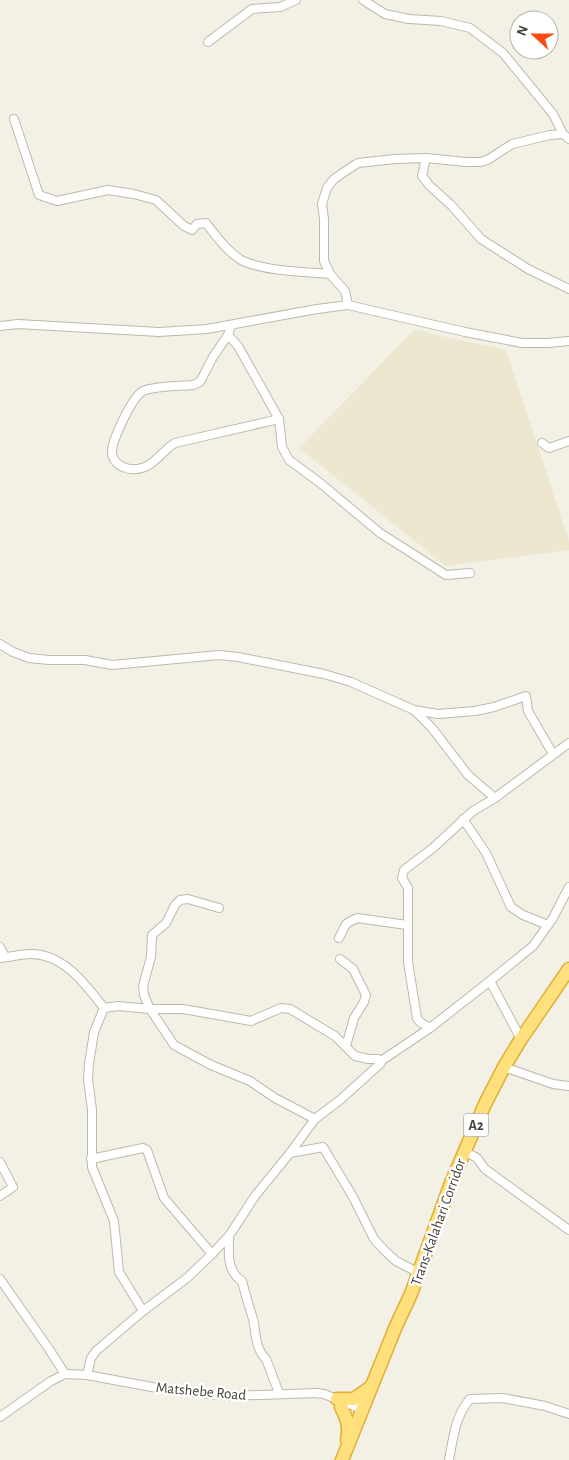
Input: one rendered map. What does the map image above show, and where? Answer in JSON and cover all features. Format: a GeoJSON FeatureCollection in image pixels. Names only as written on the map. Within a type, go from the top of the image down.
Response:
{"type":"FeatureCollection","features":[{"type":"Feature","properties":{"kind":"highway","name":"Trans-Kalahari Corridor"},"geometry":{"type":"LineString","coordinates":[[344,1460],[401,1327],[411,1294],[464,1151],[504,1067],[569,969]]}},
{"type":"Feature","properties":{"kind":"highway","name":"Trans-Kalahari Corridor"},"geometry":{"type":"LineString","coordinates":[[364,1413],[372,1386],[411,1294]]}},
{"type":"Feature","properties":{"kind":"highway"},"geometry":{"type":"LineString","coordinates":[[344,1460],[349,1432],[348,1422],[339,1403],[354,1399],[372,1386]]}},
{"type":"Feature","properties":{"kind":"street"},"geometry":{"type":"LineString","coordinates":[[208,42],[252,9],[280,7],[296,0]]}},
{"type":"Feature","properties":{"kind":"street"},"geometry":{"type":"LineString","coordinates":[[348,305],[345,290],[330,274],[324,261],[322,204],[327,188],[333,180],[358,163],[426,158],[481,162],[512,144],[536,138],[566,136],[553,114],[504,53],[470,28],[441,21],[386,14],[363,0]]}},
{"type":"Feature","properties":{"kind":"street"},"geometry":{"type":"LineString","coordinates":[[14,119],[39,195],[57,201],[108,190],[134,194],[156,200],[184,226],[192,230],[197,224],[206,223],[227,248],[242,260],[263,267],[330,274]]}},
{"type":"Feature","properties":{"kind":"street"},"geometry":{"type":"LineString","coordinates":[[426,158],[422,176],[481,239],[528,269],[569,289]]}},
{"type":"Feature","properties":{"kind":"street"},"geometry":{"type":"LineString","coordinates":[[0,326],[18,324],[159,332],[207,330],[348,305],[522,343],[548,344],[569,341]]}},
{"type":"Feature","properties":{"kind":"street"},"geometry":{"type":"LineString","coordinates":[[231,326],[228,335],[213,357],[200,382],[193,385],[144,391],[137,396],[114,441],[113,459],[120,466],[131,470],[143,468],[152,463],[169,446],[175,443],[280,419]]}},
{"type":"Feature","properties":{"kind":"street"},"geometry":{"type":"LineString","coordinates":[[228,335],[238,346],[280,419],[282,447],[289,460],[319,482],[380,533],[446,575],[470,573]]}},
{"type":"Feature","properties":{"kind":"street"},"geometry":{"type":"LineString","coordinates":[[542,443],[549,448],[569,441]]}},
{"type":"Feature","properties":{"kind":"street"},"geometry":{"type":"LineString","coordinates":[[0,644],[13,652],[29,658],[85,660],[112,665],[219,655],[238,657],[324,674],[351,682],[414,710],[438,714],[460,713],[494,706],[526,696],[528,711],[553,754]]}},
{"type":"Feature","properties":{"kind":"street"},"geometry":{"type":"LineString","coordinates":[[414,710],[432,728],[468,775],[495,798]]}},
{"type":"Feature","properties":{"kind":"street"},"geometry":{"type":"LineString","coordinates":[[430,1028],[417,1018],[408,962],[408,888],[402,878],[404,870],[433,848],[473,811],[495,798],[569,743]]}},
{"type":"Feature","properties":{"kind":"street"},"geometry":{"type":"LineString","coordinates":[[463,819],[474,838],[486,853],[511,906],[523,915],[548,925]]}},
{"type":"Feature","properties":{"kind":"street"},"geometry":{"type":"LineString","coordinates":[[87,1375],[91,1358],[96,1351],[143,1311],[187,1278],[229,1236],[255,1196],[315,1119],[374,1070],[381,1061],[430,1028],[533,946],[548,925],[569,887]]}},
{"type":"Feature","properties":{"kind":"street"},"geometry":{"type":"LineString","coordinates":[[218,908],[188,898],[180,900],[166,923],[152,935],[151,957],[143,986],[144,995],[150,1009],[174,1045],[211,1065],[250,1081],[275,1098],[315,1119]]}},
{"type":"Feature","properties":{"kind":"street"},"geometry":{"type":"LineString","coordinates":[[339,938],[346,924],[357,918],[407,925]]}},
{"type":"Feature","properties":{"kind":"street"},"geometry":{"type":"LineString","coordinates":[[0,947],[2,958],[31,954],[54,958],[76,975],[104,1008]]}},
{"type":"Feature","properties":{"kind":"street"},"geometry":{"type":"LineString","coordinates":[[340,958],[353,969],[366,995],[354,1018],[346,1046]]}},
{"type":"Feature","properties":{"kind":"street"},"geometry":{"type":"LineString","coordinates":[[490,981],[521,1039]]}},
{"type":"Feature","properties":{"kind":"street"},"geometry":{"type":"LineString","coordinates":[[104,1008],[118,1006],[150,1009],[183,1009],[251,1021],[280,1008],[290,1009],[335,1036],[355,1056],[381,1061]]}},
{"type":"Feature","properties":{"kind":"street"},"geometry":{"type":"LineString","coordinates":[[104,1008],[94,1032],[89,1064],[88,1079],[92,1110],[92,1167],[114,1221],[119,1272],[143,1311]]}},
{"type":"Feature","properties":{"kind":"street"},"geometry":{"type":"LineString","coordinates":[[504,1067],[553,1084],[569,1086]]}},
{"type":"Feature","properties":{"kind":"street"},"geometry":{"type":"LineString","coordinates":[[290,1153],[323,1146],[353,1197],[374,1239],[396,1261],[419,1273]]}},
{"type":"Feature","properties":{"kind":"street"},"geometry":{"type":"LineString","coordinates":[[91,1159],[144,1148],[147,1150],[164,1198],[212,1254]]}},
{"type":"Feature","properties":{"kind":"street"},"geometry":{"type":"LineString","coordinates":[[464,1151],[477,1158],[485,1169],[569,1230]]}},
{"type":"Feature","properties":{"kind":"street"},"geometry":{"type":"LineString","coordinates":[[0,1162],[13,1187],[0,1196]]}},
{"type":"Feature","properties":{"kind":"street"},"geometry":{"type":"LineString","coordinates":[[229,1236],[231,1269],[235,1277],[242,1281],[253,1321],[256,1342],[266,1359],[279,1393]]}},
{"type":"Feature","properties":{"kind":"street"},"geometry":{"type":"LineString","coordinates":[[0,1279],[50,1349],[65,1374]]}},
{"type":"Feature","properties":{"kind":"street"},"geometry":{"type":"LineString","coordinates":[[0,1418],[51,1381],[65,1374],[87,1375],[168,1390],[230,1396],[317,1393],[364,1413]]}},
{"type":"Feature","properties":{"kind":"street","name":"Matshebe Road"},"geometry":{"type":"LineString","coordinates":[[230,1396],[317,1393]]}},
{"type":"Feature","properties":{"kind":"street"},"geometry":{"type":"LineString","coordinates":[[449,1460],[454,1430],[464,1407],[470,1400],[503,1398],[545,1406],[569,1414]]}},
{"type":"Feature","properties":{"kind":"shaded area"},"geometry":{"type":"Polygon","coordinates":[[[414,330],[506,350],[569,541],[569,550],[446,566],[299,448],[414,330]]]}}]}
